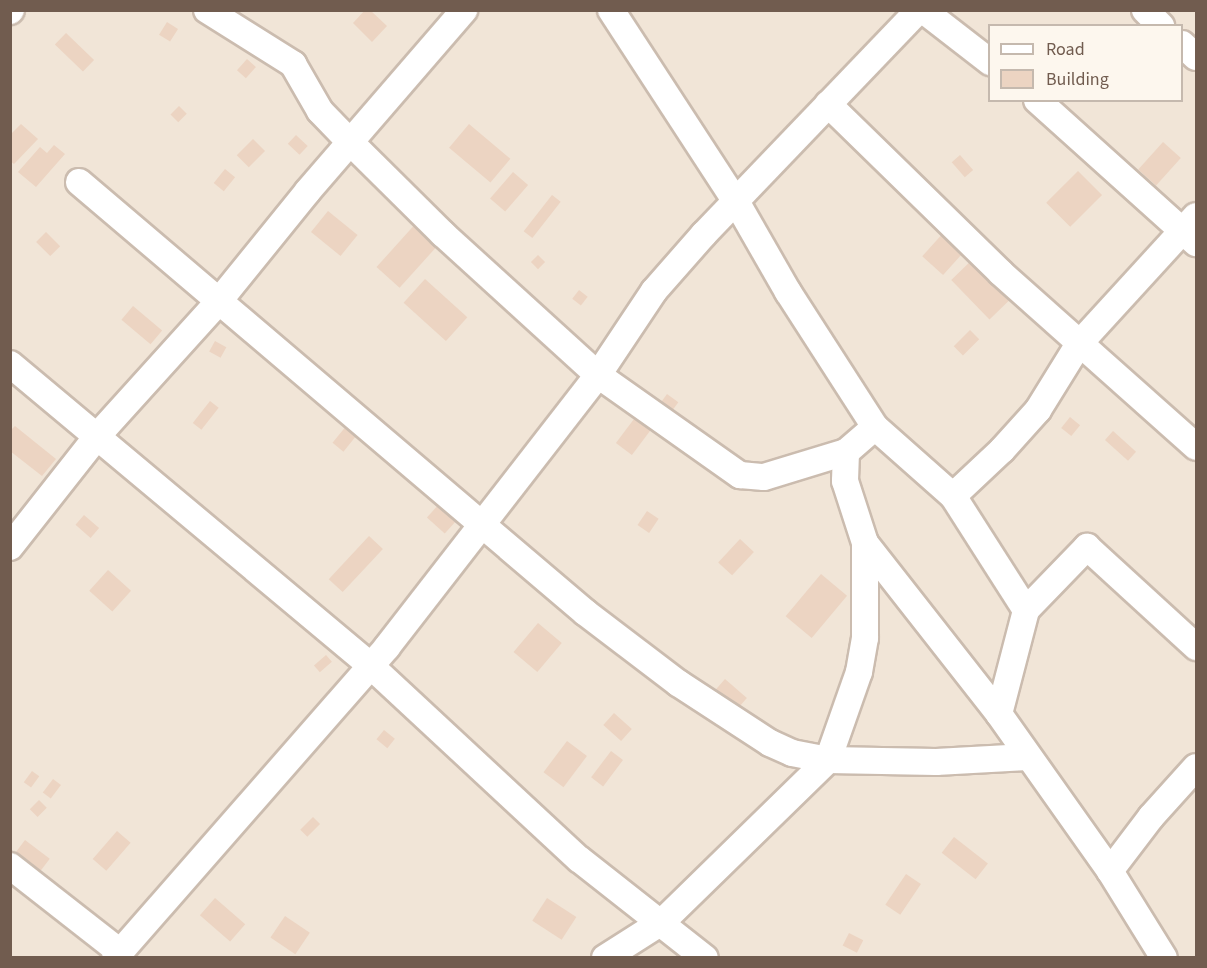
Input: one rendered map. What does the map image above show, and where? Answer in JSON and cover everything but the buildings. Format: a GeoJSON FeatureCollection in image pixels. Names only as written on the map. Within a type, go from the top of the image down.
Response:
{"type":"FeatureCollection","features":[{"type":"Feature","properties":{"kind":"street"},"geometry":{"type":"LineString","coordinates":[[207,10],[293,64],[320,111],[350,142],[442,234],[598,375],[740,475],[764,477],[846,452],[875,427]]}},
{"type":"Feature","properties":{"kind":"street"},"geometry":{"type":"LineString","coordinates":[[10,547],[99,434],[219,301],[350,142],[464,10]]}},
{"type":"Feature","properties":{"kind":"street"},"geometry":{"type":"LineString","coordinates":[[611,10],[737,202],[788,292],[875,427],[953,496],[1026,610]]}},
{"type":"Feature","properties":{"kind":"street"},"geometry":{"type":"LineString","coordinates":[[10,866],[118,955],[371,666],[483,527],[598,375],[654,291],[704,234],[828,104],[921,10],[988,60]]}},
{"type":"Feature","properties":{"kind":"street"},"geometry":{"type":"LineString","coordinates":[[1145,10],[1159,24]]}},
{"type":"Feature","properties":{"kind":"street"},"geometry":{"type":"LineString","coordinates":[[1183,45],[1197,57]]}},
{"type":"Feature","properties":{"kind":"street"},"geometry":{"type":"LineString","coordinates":[[953,496],[1002,450],[1038,410],[1079,344],[1192,230],[1040,102]]}},
{"type":"Feature","properties":{"kind":"street"},"geometry":{"type":"LineString","coordinates":[[828,104],[920,197],[1079,344],[1197,447]]}},
{"type":"Feature","properties":{"kind":"street"},"geometry":{"type":"LineString","coordinates":[[79,182],[586,614],[688,689],[770,743],[792,753],[828,760],[936,762],[1027,757]]}},
{"type":"Feature","properties":{"kind":"street"},"geometry":{"type":"LineString","coordinates":[[10,364],[99,434],[371,666],[579,859],[663,921],[705,957]]}},
{"type":"Feature","properties":{"kind":"street"},"geometry":{"type":"LineString","coordinates":[[605,957],[663,921],[828,760],[859,672],[865,638],[865,543],[845,481],[846,452]]}},
{"type":"Feature","properties":{"kind":"street"},"geometry":{"type":"LineString","coordinates":[[865,543],[999,714],[1027,757],[1110,871],[1164,957]]}},
{"type":"Feature","properties":{"kind":"street"},"geometry":{"type":"LineString","coordinates":[[999,714],[1026,610],[1088,547],[1197,647]]}},
{"type":"Feature","properties":{"kind":"street"},"geometry":{"type":"LineString","coordinates":[[1110,871],[1151,817],[1197,767]]}},
{"type":"Feature","properties":{"kind":"shaded area"},"geometry":{"type":"Polygon","coordinates":[[[11,11],[1196,11],[1196,957],[11,957],[11,11]]]}}]}
